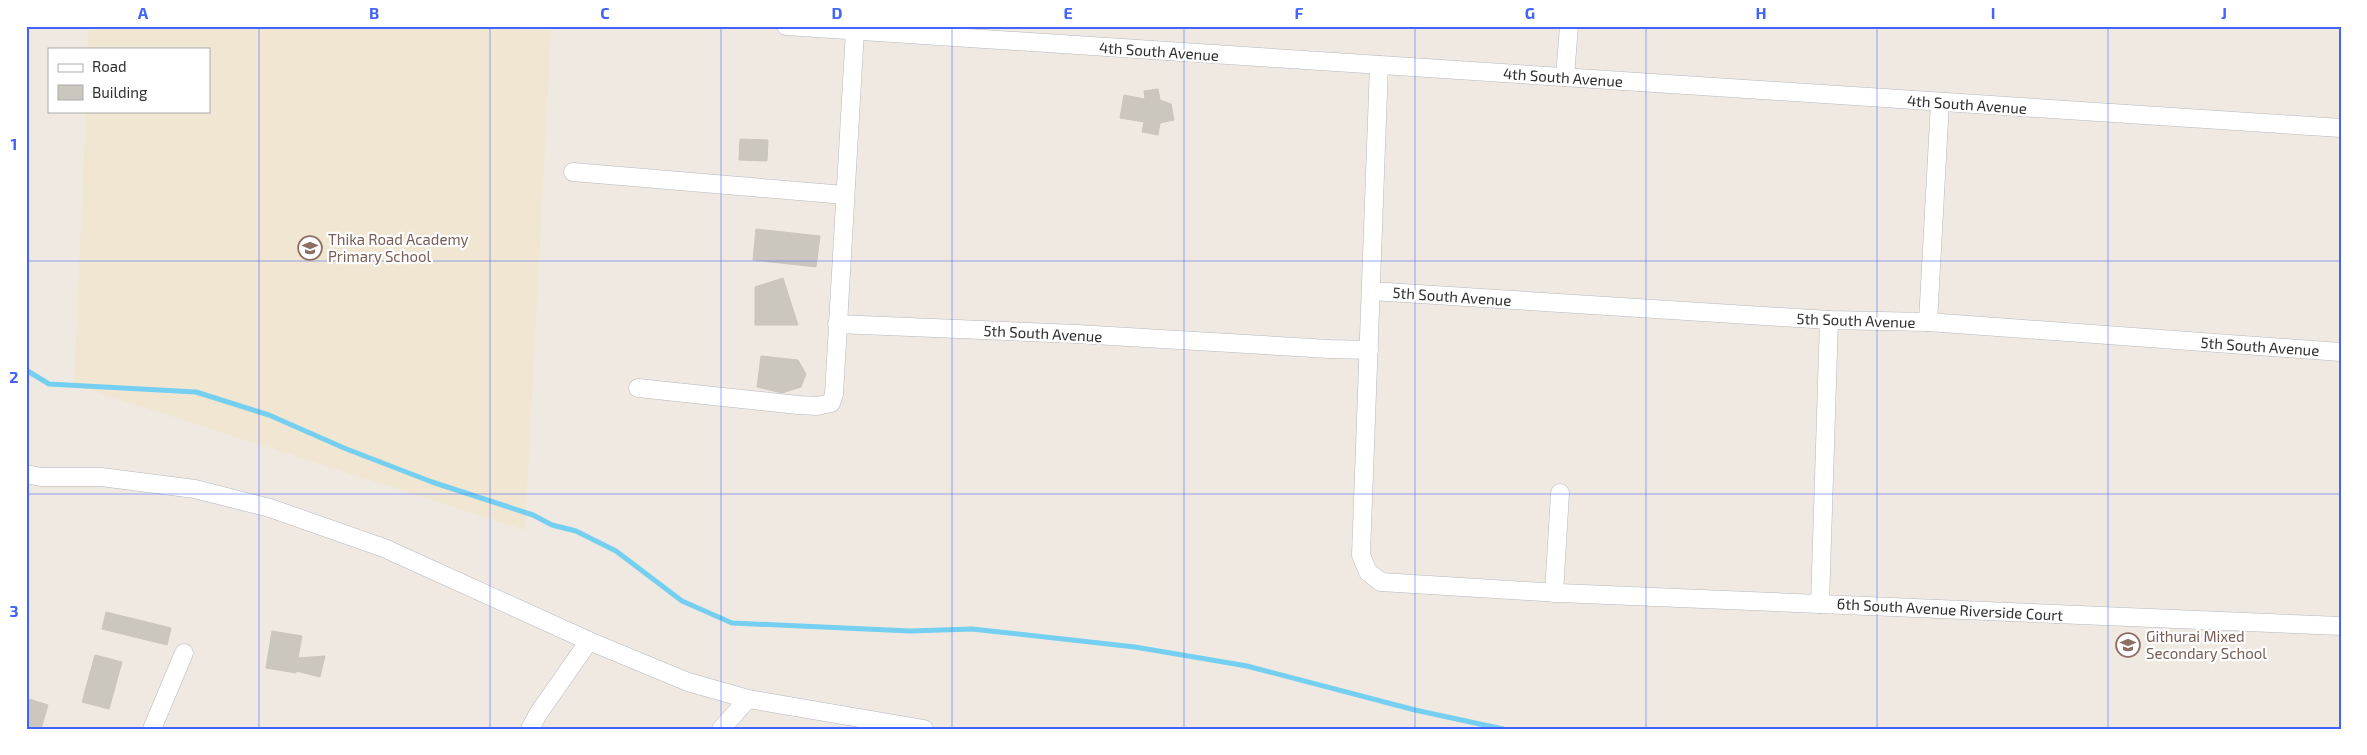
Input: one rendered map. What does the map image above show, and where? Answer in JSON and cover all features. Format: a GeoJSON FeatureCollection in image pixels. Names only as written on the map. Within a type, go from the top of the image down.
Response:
{"type":"FeatureCollection","features":[{"type":"Feature","properties":{"kind":"street","name":"4th South Avenue"},"geometry":{"type":"LineString","coordinates":[[786,26],[2341,128]]}},
{"type":"Feature","properties":{"kind":"street"},"geometry":{"type":"LineString","coordinates":[[1565,77],[1569,26]]}},
{"type":"Feature","properties":{"kind":"street"},"geometry":{"type":"LineString","coordinates":[[638,388],[798,405],[817,406],[831,403],[834,394],[855,30]]}},
{"type":"Feature","properties":{"kind":"street","name":"6th South Avenue Riverside Court"},"geometry":{"type":"LineString","coordinates":[[1379,65],[1361,555],[1368,572],[1381,582],[1557,593],[2341,626]]}},
{"type":"Feature","properties":{"kind":"street"},"geometry":{"type":"LineString","coordinates":[[1928,322],[1940,102]]}},
{"type":"Feature","properties":{"kind":"street"},"geometry":{"type":"LineString","coordinates":[[574,172],[845,195]]}},
{"type":"Feature","properties":{"kind":"street","name":"5th South Avenue"},"geometry":{"type":"LineString","coordinates":[[1371,291],[1829,320],[1928,322],[2341,352]]}},
{"type":"Feature","properties":{"kind":"street"},"geometry":{"type":"LineString","coordinates":[[1820,604],[1829,320]]}},
{"type":"Feature","properties":{"kind":"street","name":"5th South Avenue"},"geometry":{"type":"LineString","coordinates":[[837,324],[1077,334],[1369,350]]}},
{"type":"Feature","properties":{"kind":"street"},"geometry":{"type":"LineString","coordinates":[[26,474],[41,477],[102,478],[195,489],[270,508],[384,548],[589,641],[688,682],[748,699],[852,724],[924,729]]}},
{"type":"Feature","properties":{"kind":"street"},"geometry":{"type":"LineString","coordinates":[[1557,593],[1560,493]]}},
{"type":"Feature","properties":{"kind":"street"},"geometry":{"type":"LineString","coordinates":[[530,729],[538,714],[589,641]]}},
{"type":"Feature","properties":{"kind":"street"},"geometry":{"type":"LineString","coordinates":[[152,729],[184,653]]}},
{"type":"Feature","properties":{"kind":"street"},"geometry":{"type":"LineString","coordinates":[[721,729],[748,699]]}},
{"type":"Feature","properties":{"kind":"shaded area","name":"Thika Road Academy Primary School"},"geometry":{"type":"Polygon","coordinates":[[[89,26],[509,26],[509,28],[551,31],[525,530],[74,385],[86,112],[210,112],[210,48],[88,48],[89,26]]]}},
{"type":"Feature","properties":{"kind":"building"},"geometry":{"type":"Polygon","coordinates":[[[1158,89],[1160,100],[1171,104],[1174,120],[1160,123],[1158,135],[1142,132],[1144,122],[1120,118],[1124,95],[1145,99],[1144,91],[1158,89]]]}},
{"type":"Feature","properties":{"kind":"building"},"geometry":{"type":"Polygon","coordinates":[[[740,139],[768,140],[767,161],[739,160],[740,139]]]}},
{"type":"Feature","properties":{"kind":"building"},"geometry":{"type":"Polygon","coordinates":[[[756,229],[820,236],[816,267],[753,260],[756,229]]]}},
{"type":"Feature","properties":{"kind":"building"},"geometry":{"type":"Polygon","coordinates":[[[783,278],[798,325],[755,325],[755,287],[783,278]]]}},
{"type":"Feature","properties":{"kind":"building"},"geometry":{"type":"Polygon","coordinates":[[[761,356],[798,360],[806,374],[801,387],[782,393],[757,387],[761,356]]]}},
{"type":"Feature","properties":{"kind":"building"},"geometry":{"type":"Polygon","coordinates":[[[106,612],[171,628],[167,645],[102,629],[106,612]]]}},
{"type":"Feature","properties":{"kind":"building"},"geometry":{"type":"Polygon","coordinates":[[[272,631],[302,636],[298,658],[325,656],[320,677],[296,671],[296,673],[266,668],[272,631]]]}},
{"type":"Feature","properties":{"kind":"building"},"geometry":{"type":"Polygon","coordinates":[[[95,655],[122,662],[109,709],[82,702],[95,655]]]}},
{"type":"Feature","properties":{"kind":"building"},"geometry":{"type":"Polygon","coordinates":[[[26,698],[48,705],[41,729],[26,729],[26,698]]]}},
{"type":"Feature","properties":{"kind":"waterway"},"geometry":{"type":"LineString","coordinates":[[26,370],[49,384],[196,392],[269,415],[344,448],[432,482],[533,515],[552,525],[576,531],[616,551],[682,601],[732,623],[910,631],[972,629],[1135,647],[1247,666],[1415,710],[1503,729]]}},
{"type":"Feature","properties":{"kind":"place","name":"Thika Road Academy Primary School"},"geometry":{"type":"Point","coordinates":[310,248]}},
{"type":"Feature","properties":{"kind":"place","name":"Githurai Mixed Secondary School"},"geometry":{"type":"Point","coordinates":[2128,645]}}]}
